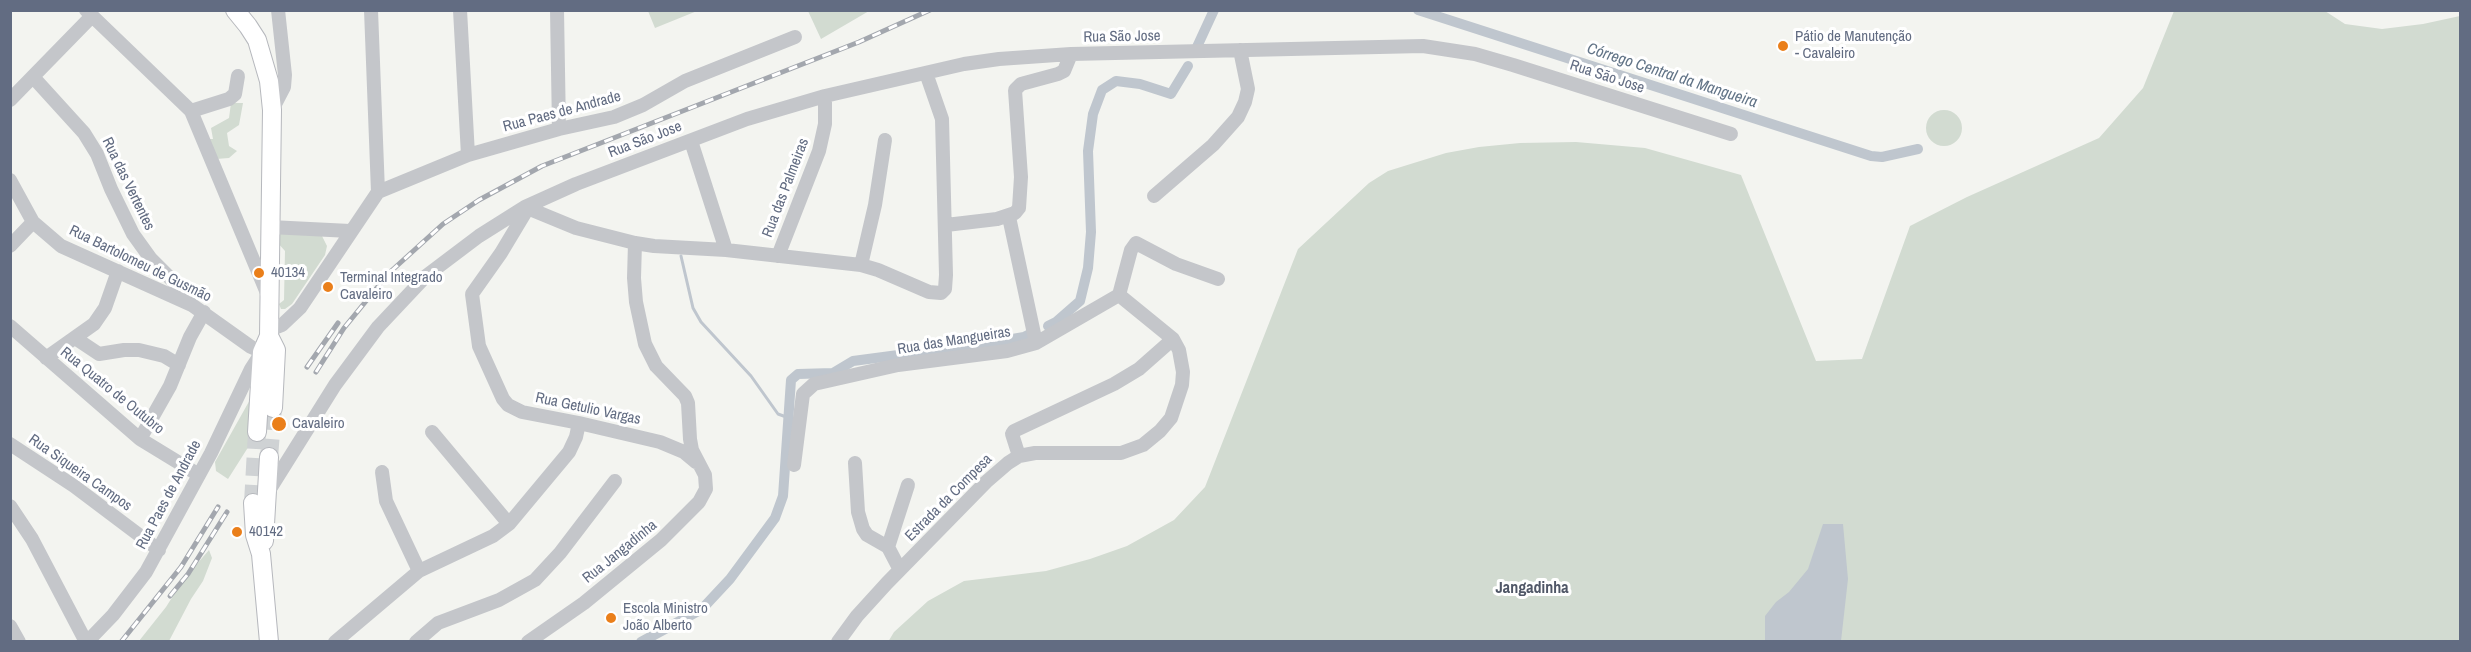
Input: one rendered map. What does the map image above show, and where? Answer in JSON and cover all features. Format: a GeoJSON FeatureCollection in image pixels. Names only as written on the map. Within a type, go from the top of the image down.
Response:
{"type":"FeatureCollection","features":[{"type":"Feature","properties":{"kind":"main road"},"geometry":{"type":"LineString","coordinates":[[235,10],[248,26],[260,48],[269,81],[272,110],[269,342],[273,408]]}},
{"type":"Feature","properties":{"kind":"main road"},"geometry":{"type":"LineString","coordinates":[[257,432],[269,342]]}},
{"type":"Feature","properties":{"kind":"main road"},"geometry":{"type":"LineString","coordinates":[[269,642],[261,555],[265,536],[257,504],[270,457]]}},
{"type":"Feature","properties":{"kind":"street"},"geometry":{"type":"LineString","coordinates":[[272,110],[284,87],[285,75],[278,10]]}},
{"type":"Feature","properties":{"kind":"street"},"geometry":{"type":"LineString","coordinates":[[371,10],[378,192]]}},
{"type":"Feature","properties":{"kind":"street"},"geometry":{"type":"LineString","coordinates":[[460,10],[468,155]]}},
{"type":"Feature","properties":{"kind":"street"},"geometry":{"type":"LineString","coordinates":[[557,10],[559,129]]}},
{"type":"Feature","properties":{"kind":"street"},"geometry":{"type":"LineString","coordinates":[[10,100],[34,78],[89,13],[191,111],[270,301]]}},
{"type":"Feature","properties":{"kind":"street","name":"Rua Paes de Andrade"},"geometry":{"type":"LineString","coordinates":[[87,642],[132,593],[159,550],[199,475],[246,377],[282,325],[300,308],[378,192],[468,155],[559,129],[614,117],[686,81],[795,37]]}},
{"type":"Feature","properties":{"kind":"street","name":"Rua São Jose"},"geometry":{"type":"LineString","coordinates":[[257,504],[330,393],[384,320],[426,276],[454,254],[527,207],[576,184],[747,119],[825,96],[999,59],[1071,54],[1394,46],[1446,49],[1513,65],[1731,134]]}},
{"type":"Feature","properties":{"kind":"street"},"geometry":{"type":"LineString","coordinates":[[1154,196],[1209,149],[1238,117],[1248,89],[1240,50]]}},
{"type":"Feature","properties":{"kind":"street"},"geometry":{"type":"LineString","coordinates":[[946,225],[1009,217],[1019,208],[1015,90],[1021,84],[1064,71],[1071,54]]}},
{"type":"Feature","properties":{"kind":"street"},"geometry":{"type":"LineString","coordinates":[[527,207],[576,228],[635,243],[726,249],[861,265],[929,292],[944,292],[946,225],[942,119],[926,73]]}},
{"type":"Feature","properties":{"kind":"street"},"geometry":{"type":"LineString","coordinates":[[191,111],[229,99],[235,94],[238,76]]}},
{"type":"Feature","properties":{"kind":"street","name":"Rua das Vertentes"},"geometry":{"type":"LineString","coordinates":[[34,78],[84,133],[97,154],[133,234],[146,254],[198,309]]}},
{"type":"Feature","properties":{"kind":"street","name":"Rua das Palmeiras"},"geometry":{"type":"LineString","coordinates":[[778,256],[819,151],[825,124],[825,96]]}},
{"type":"Feature","properties":{"kind":"street"},"geometry":{"type":"LineString","coordinates":[[861,265],[875,205],[885,140]]}},
{"type":"Feature","properties":{"kind":"street"},"geometry":{"type":"LineString","coordinates":[[691,141],[726,249]]}},
{"type":"Feature","properties":{"kind":"street","name":"Rua Bartolomeu de Gusmão"},"geometry":{"type":"LineString","coordinates":[[10,180],[33,222],[61,246],[198,309],[251,347],[269,342]]}},
{"type":"Feature","properties":{"kind":"street","name":"Rua Getulio Vargas"},"geometry":{"type":"LineString","coordinates":[[527,207],[501,253],[472,294],[479,346],[498,389],[508,405],[522,412],[660,442],[684,452],[700,466]]}},
{"type":"Feature","properties":{"kind":"street"},"geometry":{"type":"LineString","coordinates":[[1009,217],[1036,343]]}},
{"type":"Feature","properties":{"kind":"street"},"geometry":{"type":"LineString","coordinates":[[10,246],[33,222]]}},
{"type":"Feature","properties":{"kind":"street"},"geometry":{"type":"LineString","coordinates":[[270,227],[350,231]]}},
{"type":"Feature","properties":{"kind":"street","name":"Rua Jangadinha"},"geometry":{"type":"LineString","coordinates":[[528,642],[584,603],[683,521],[699,502],[706,489],[706,482],[690,439],[688,403],[685,396],[656,366],[645,344],[636,302],[635,243]]}},
{"type":"Feature","properties":{"kind":"street"},"geometry":{"type":"LineString","coordinates":[[1173,339],[1139,369],[1114,384],[1014,431],[1012,434],[1019,456],[1050,452],[1121,453],[1143,445],[1171,418],[1177,405],[1183,372],[1182,360],[1173,339],[1119,295],[1131,250],[1136,243],[1176,264],[1218,279]]}},
{"type":"Feature","properties":{"kind":"street"},"geometry":{"type":"LineString","coordinates":[[45,358],[94,324],[105,309],[118,271]]}},
{"type":"Feature","properties":{"kind":"street","name":"Rua das Mangueiras"},"geometry":{"type":"LineString","coordinates":[[794,465],[803,394],[814,384],[898,366],[1007,351],[1036,343],[1119,295]]}},
{"type":"Feature","properties":{"kind":"street"},"geometry":{"type":"LineString","coordinates":[[140,439],[170,386],[198,309]]}},
{"type":"Feature","properties":{"kind":"street","name":"Rua Quatro de Outubro"},"geometry":{"type":"LineString","coordinates":[[10,326],[140,439],[199,475]]}},
{"type":"Feature","properties":{"kind":"street"},"geometry":{"type":"LineString","coordinates":[[75,338],[99,354],[140,350],[164,356],[179,365]]}},
{"type":"Feature","properties":{"kind":"street"},"geometry":{"type":"LineString","coordinates":[[335,642],[419,571],[493,536],[509,524],[569,452],[579,423]]}},
{"type":"Feature","properties":{"kind":"street"},"geometry":{"type":"LineString","coordinates":[[432,432],[509,524]]}},
{"type":"Feature","properties":{"kind":"street","name":"Rua Siqueira Campos"},"geometry":{"type":"LineString","coordinates":[[10,444],[74,486],[159,550]]}},
{"type":"Feature","properties":{"kind":"street","name":"Estrada da Compesa"},"geometry":{"type":"LineString","coordinates":[[838,642],[857,615],[900,570],[986,482],[1019,456]]}},
{"type":"Feature","properties":{"kind":"street"},"geometry":{"type":"LineString","coordinates":[[855,463],[858,512],[863,529],[867,535],[888,547],[900,570]]}},
{"type":"Feature","properties":{"kind":"street"},"geometry":{"type":"LineString","coordinates":[[382,472],[386,501],[419,571]]}},
{"type":"Feature","properties":{"kind":"street"},"geometry":{"type":"LineString","coordinates":[[416,642],[438,623],[499,600],[535,579],[560,553],[615,481]]}},
{"type":"Feature","properties":{"kind":"street"},"geometry":{"type":"LineString","coordinates":[[888,547],[908,485]]}},
{"type":"Feature","properties":{"kind":"street"},"geometry":{"type":"LineString","coordinates":[[10,506],[32,539],[87,642]]}},
{"type":"Feature","properties":{"kind":"street"},"geometry":{"type":"LineString","coordinates":[[10,626],[19,642]]}},
{"type":"Feature","properties":{"kind":"shaded area"},"geometry":{"type":"Polygon","coordinates":[[[648,10],[697,11],[655,28],[648,10]]]}},
{"type":"Feature","properties":{"kind":"shaded area"},"geometry":{"type":"Polygon","coordinates":[[[808,11],[869,11],[821,39],[808,11]]]}},
{"type":"Feature","properties":{"kind":"shaded area"},"geometry":{"type":"Polygon","coordinates":[[[2174,11],[2325,11],[2345,24],[2382,29],[2423,24],[2460,16],[2460,641],[888,642],[894,632],[928,601],[964,581],[1046,571],[1090,559],[1127,546],[1174,520],[1205,487],[1298,249],[1369,183],[1388,171],[1446,153],[1479,147],[1520,143],[1576,142],[1645,148],[1741,175],[1816,361],[1862,359],[1910,226],[1967,197],[2099,138],[2143,88],[2174,11]]]}},
{"type":"Feature","properties":{"kind":"shaded area"},"geometry":{"type":"Polygon","coordinates":[[[231,103],[243,103],[239,125],[227,133],[229,146],[237,151],[229,158],[216,159],[207,139],[213,139],[211,128],[229,118],[231,103]]]}},
{"type":"Feature","properties":{"kind":"shaded area"},"geometry":{"type":"Polygon","coordinates":[[[1944,110],[1956,116],[1962,128],[1956,140],[1944,146],[1932,140],[1926,128],[1932,116],[1944,110]]]}},
{"type":"Feature","properties":{"kind":"shaded area"},"geometry":{"type":"Polygon","coordinates":[[[320,232],[327,246],[325,255],[292,304],[281,309],[279,304],[284,300],[285,251],[277,242],[278,234],[320,232]]]}},
{"type":"Feature","properties":{"kind":"shaded area"},"geometry":{"type":"Polygon","coordinates":[[[256,389],[254,438],[228,479],[216,471],[215,462],[256,389]]]}},
{"type":"Feature","properties":{"kind":"shaded area"},"geometry":{"type":"Polygon","coordinates":[[[1823,524],[1843,524],[1848,579],[1841,641],[1765,641],[1765,616],[1808,569],[1823,524]]]}},
{"type":"Feature","properties":{"kind":"shaded area"},"geometry":{"type":"Polygon","coordinates":[[[209,550],[212,558],[203,581],[169,641],[139,641],[166,607],[183,580],[209,550]]]}},
{"type":"Feature","properties":{"kind":"waterway","name":"Córrego Central da Mangueira"},"geometry":{"type":"LineString","coordinates":[[1196,49],[1214,10]]}},
{"type":"Feature","properties":{"kind":"waterway","name":"Córrego Central da Mangueira"},"geometry":{"type":"LineString","coordinates":[[1418,10],[1871,156],[1882,157],[1918,149]]}},
{"type":"Feature","properties":{"kind":"waterway","name":"Córrego Central da Mangueira"},"geometry":{"type":"LineString","coordinates":[[1048,326],[1080,301],[1088,268],[1091,232],[1088,151],[1093,114],[1102,90],[1116,81],[1140,84],[1171,94],[1188,66]]}},
{"type":"Feature","properties":{"kind":"waterway"},"geometry":{"type":"LineString","coordinates":[[681,256],[693,308],[701,322],[751,376],[778,414],[789,418]]}},
{"type":"Feature","properties":{"kind":"waterway","name":"Córrego Central da Mangueira"},"geometry":{"type":"LineString","coordinates":[[641,642],[702,609],[730,579],[775,518],[783,496],[791,380],[798,374],[833,373],[853,361],[989,343],[1024,337],[1032,333]]}},
{"type":"Feature","properties":{"kind":"tunnel"},"geometry":{"type":"LineString","coordinates":[[269,457],[273,408]]}},
{"type":"Feature","properties":{"kind":"tunnel"},"geometry":{"type":"LineString","coordinates":[[253,503],[257,432]]}},
{"type":"Feature","properties":{"kind":"railway"},"geometry":{"type":"LineString","coordinates":[[316,372],[344,328],[389,273],[443,224],[479,200],[542,166],[859,42],[930,10]]}},
{"type":"Feature","properties":{"kind":"railway"},"geometry":{"type":"LineString","coordinates":[[307,367],[338,323]]}},
{"type":"Feature","properties":{"kind":"railway"},"geometry":{"type":"LineString","coordinates":[[121,642],[181,567],[218,507]]}},
{"type":"Feature","properties":{"kind":"railway"},"geometry":{"type":"LineString","coordinates":[[170,596],[188,574],[227,512]]}},
{"type":"Feature","properties":{"kind":"place","name":"Pátio de Manutenção - Cavaleiro"},"geometry":{"type":"Point","coordinates":[1783,46]}},
{"type":"Feature","properties":{"kind":"place","name":"40134"},"geometry":{"type":"Point","coordinates":[259,273]}},
{"type":"Feature","properties":{"kind":"place","name":"Terminal Integrado Cavaleiro"},"geometry":{"type":"Point","coordinates":[328,287]}},
{"type":"Feature","properties":{"kind":"place","name":"Cavaleiro"},"geometry":{"type":"Point","coordinates":[279,424]}},
{"type":"Feature","properties":{"kind":"place","name":"40142"},"geometry":{"type":"Point","coordinates":[237,532]}},
{"type":"Feature","properties":{"kind":"place","name":"Escola Ministro João Alberto"},"geometry":{"type":"Point","coordinates":[611,618]}},
{"type":"Feature","properties":{"kind":"district","name":"Jangadinha"},"geometry":{"type":"Point","coordinates":[1532,589]}}]}
